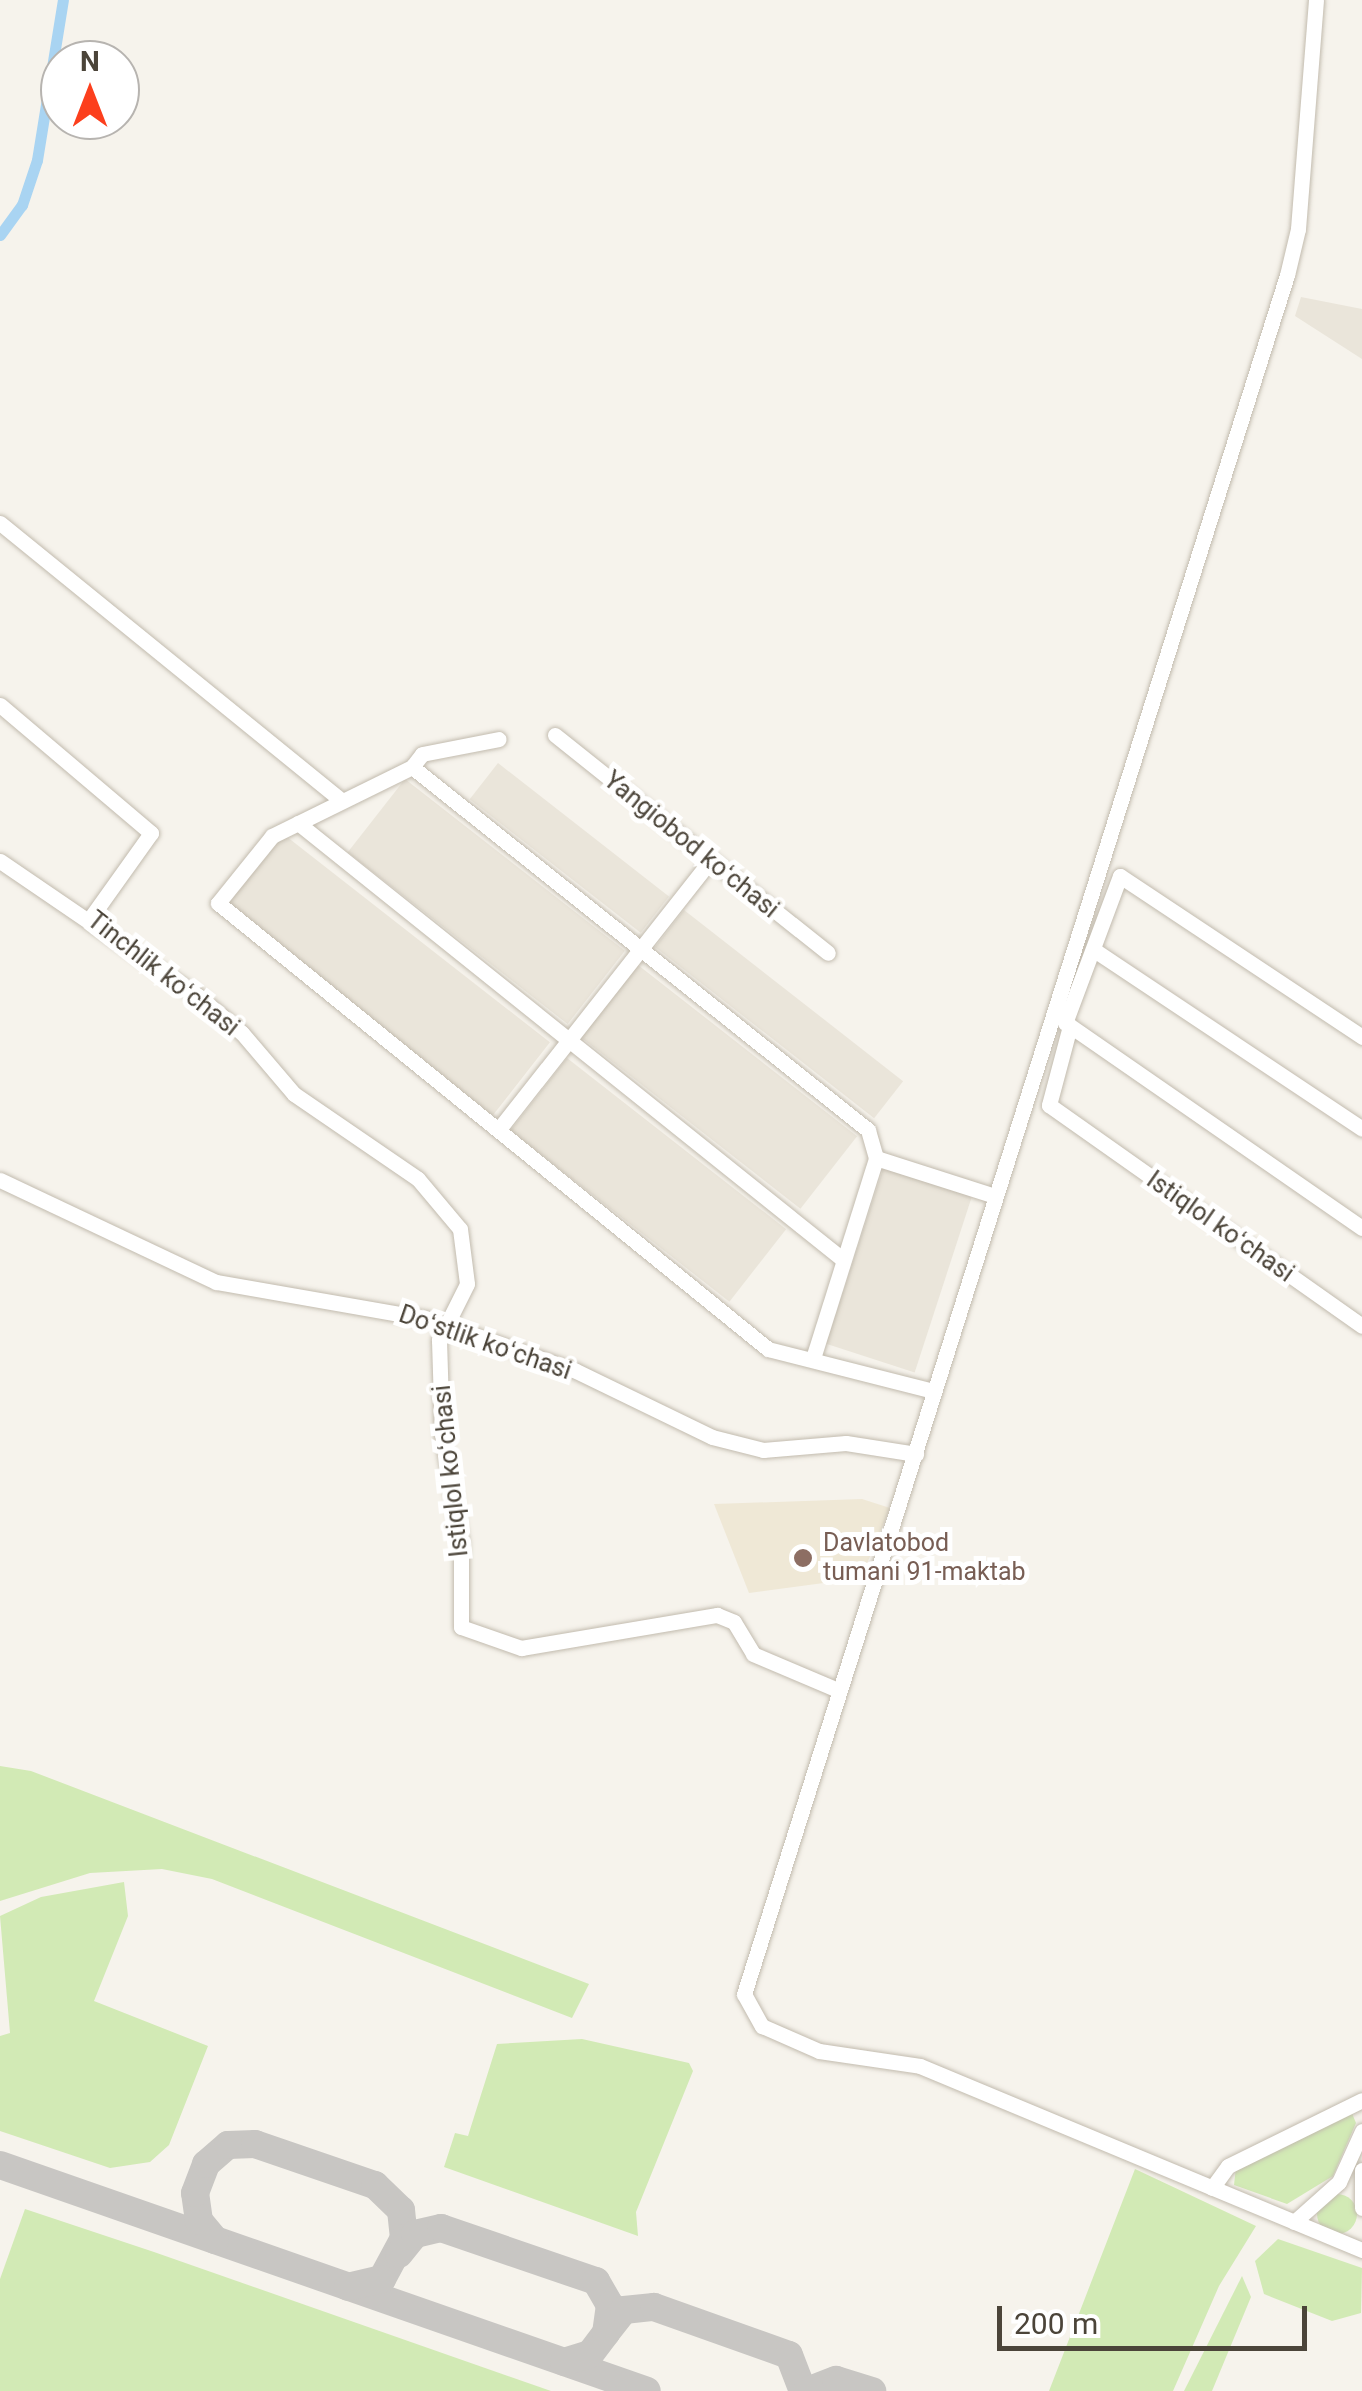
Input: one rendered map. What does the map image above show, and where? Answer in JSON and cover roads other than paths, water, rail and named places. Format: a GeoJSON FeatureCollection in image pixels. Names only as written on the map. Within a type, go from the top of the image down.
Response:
{"type":"FeatureCollection","features":[{"type":"Feature","properties":{"kind":"street"},"geometry":{"type":"LineString","coordinates":[[1316,0],[1290,263],[1052,1016],[929,1390],[916,1454],[746,1982],[748,2012],[819,2050],[920,2066],[1361,2248]]}},
{"type":"Feature","properties":{"kind":"street"},"geometry":{"type":"LineString","coordinates":[[0,522],[341,800]]}},
{"type":"Feature","properties":{"kind":"street"},"geometry":{"type":"LineString","coordinates":[[0,705],[152,833],[91,917]]}},
{"type":"Feature","properties":{"kind":"street","name":"Yangiobod koʻchasi"},"geometry":{"type":"LineString","coordinates":[[555,735],[828,953]]}},
{"type":"Feature","properties":{"kind":"street"},"geometry":{"type":"LineString","coordinates":[[499,739],[422,754],[412,766],[272,836],[218,907],[768,1349],[814,1355],[929,1390]]}},
{"type":"Feature","properties":{"kind":"street"},"geometry":{"type":"LineString","coordinates":[[412,766],[868,1130],[876,1158],[841,1258],[814,1355]]}},
{"type":"Feature","properties":{"kind":"street"},"geometry":{"type":"LineString","coordinates":[[298,823],[841,1258]]}},
{"type":"Feature","properties":{"kind":"street","name":"Tinchlik koʻchasi"},"geometry":{"type":"LineString","coordinates":[[0,861],[91,917],[242,1032],[294,1094],[444,1206],[470,1268],[444,1325]]}},
{"type":"Feature","properties":{"kind":"street"},"geometry":{"type":"LineString","coordinates":[[499,1129],[710,861]]}},
{"type":"Feature","properties":{"kind":"street","name":"Istiqlol koʻchasi"},"geometry":{"type":"LineString","coordinates":[[1362,1037],[1125,876],[1114,884],[1049,1105],[1362,1326]]}},
{"type":"Feature","properties":{"kind":"street"},"geometry":{"type":"LineString","coordinates":[[1094,950],[1362,1129]]}},
{"type":"Feature","properties":{"kind":"street"},"geometry":{"type":"LineString","coordinates":[[1052,1016],[1362,1228]]}},
{"type":"Feature","properties":{"kind":"street"},"geometry":{"type":"LineString","coordinates":[[876,1158],[992,1195]]}},
{"type":"Feature","properties":{"kind":"street","name":"Doʻstlik koʻchasi"},"geometry":{"type":"LineString","coordinates":[[0,1180],[69,1218],[235,1288],[377,1307],[444,1325],[574,1370],[737,1445],[792,1450],[846,1443],[916,1454]]}},
{"type":"Feature","properties":{"kind":"street","name":"Istiqlol koʻchasi"},"geometry":{"type":"LineString","coordinates":[[444,1325],[441,1420],[458,1516],[461,1627],[521,1648],[717,1615],[734,1622],[753,1654],[838,1690]]}},
{"type":"Feature","properties":{"kind":"street"},"geometry":{"type":"LineString","coordinates":[[1212,2188],[1228,2166],[1362,2100]]}},
{"type":"Feature","properties":{"kind":"street"},"geometry":{"type":"LineString","coordinates":[[1294,2222],[1339,2182],[1362,2131]]}},
{"type":"Feature","properties":{"kind":"street"},"geometry":{"type":"LineString","coordinates":[[1362,2170],[1362,2208]]}},
{"type":"Feature","properties":{"kind":"waterway"},"geometry":{"type":"LineString","coordinates":[[0,235],[22,205],[37,160],[63,0]]}},
{"type":"Feature","properties":{"kind":"place","name":"Davlatobod tumani 91-maktab"},"geometry":{"type":"Point","coordinates":[803,1558]}}]}
